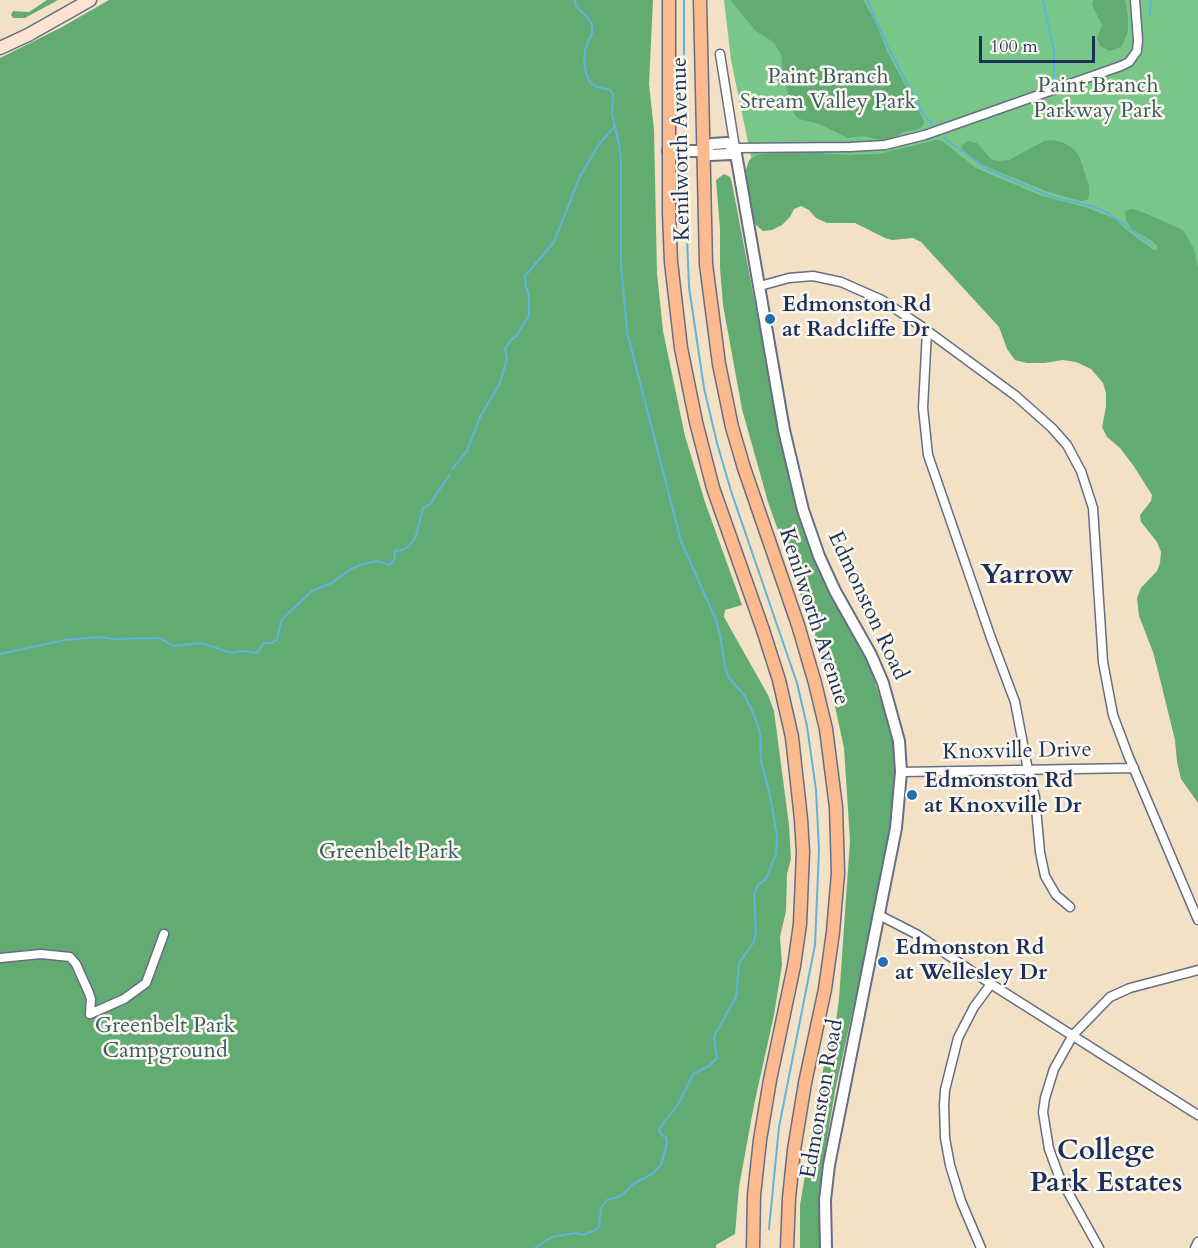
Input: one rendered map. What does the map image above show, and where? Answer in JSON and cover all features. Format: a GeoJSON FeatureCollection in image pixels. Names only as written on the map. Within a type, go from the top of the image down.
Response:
{"type":"FeatureCollection","features":[{"type":"Feature","properties":{"kind":"main road"},"geometry":{"type":"LineString","coordinates":[[0,48],[90,0]]}},
{"type":"Feature","properties":{"kind":"main road","name":"Kenilworth Avenue"},"geometry":{"type":"LineString","coordinates":[[669,0],[668,152],[671,262],[681,348],[713,488],[779,680],[792,736],[801,819],[803,852],[800,924],[760,1140],[754,1195],[753,1248]]}},
{"type":"Feature","properties":{"kind":"main road","name":"Kenilworth Avenue"},"geometry":{"type":"LineString","coordinates":[[700,0],[706,264],[719,364],[732,428],[744,468],[798,625],[815,682],[827,737],[836,807],[838,873],[833,932],[825,989],[805,1083],[794,1150],[787,1248]]}},
{"type":"Feature","properties":{"kind":"street"},"geometry":{"type":"LineString","coordinates":[[668,152],[702,151],[712,144],[727,143],[735,148],[862,147],[898,143],[956,125],[1128,62],[1137,51],[1135,0]]}},
{"type":"Feature","properties":{"kind":"street","name":"Edmonston Road"},"geometry":{"type":"LineString","coordinates":[[720,54],[784,430],[803,510],[823,565],[884,683],[899,741],[901,772],[896,828],[829,1165],[825,1200],[826,1248]]}},
{"type":"Feature","properties":{"kind":"street"},"geometry":{"type":"LineString","coordinates":[[760,286],[813,276],[841,282],[882,300],[969,361],[1038,415],[1061,437],[1082,471],[1093,508],[1102,651],[1108,697],[1121,737],[1198,920]]}},
{"type":"Feature","properties":{"kind":"street"},"geometry":{"type":"LineString","coordinates":[[927,331],[923,408],[928,454],[1015,702],[1037,806],[1040,852],[1045,876],[1056,895],[1070,908]]}},
{"type":"Feature","properties":{"kind":"street","name":"Knoxville Drive"},"geometry":{"type":"LineString","coordinates":[[901,772],[1134,768]]}},
{"type":"Feature","properties":{"kind":"street"},"geometry":{"type":"LineString","coordinates":[[879,915],[918,935],[1198,1115]]}},
{"type":"Feature","properties":{"kind":"street"},"geometry":{"type":"LineString","coordinates":[[0,958],[29,954],[70,957],[76,964],[89,993],[90,1014],[142,988],[149,979],[164,934]]}},
{"type":"Feature","properties":{"kind":"street"},"geometry":{"type":"LineString","coordinates":[[1099,1248],[1059,1176],[1049,1149],[1043,1113],[1054,1070],[1073,1035],[1102,1003],[1120,992],[1198,970]]}},
{"type":"Feature","properties":{"kind":"street"},"geometry":{"type":"LineString","coordinates":[[981,1248],[961,1201],[950,1165],[945,1138],[944,1105],[945,1090],[958,1038],[974,1007],[991,984]]}},
{"type":"Feature","properties":{"kind":"street"},"geometry":{"type":"LineString","coordinates":[[1195,1248],[1198,1242]]}},
{"type":"Feature","properties":{"kind":"green space"},"geometry":{"type":"Polygon","coordinates":[[[47,0],[58,0],[25,18],[13,18],[11,15],[13,11],[29,12],[47,0]]]}},
{"type":"Feature","properties":{"kind":"green space","name":"Greenbelt Park"},"geometry":{"type":"Polygon","coordinates":[[[109,0],[653,0],[649,84],[654,130],[657,273],[663,331],[685,436],[705,502],[742,605],[725,610],[724,617],[768,695],[774,711],[789,825],[791,859],[787,874],[786,911],[780,937],[782,965],[739,1187],[735,1234],[716,1245],[716,1248],[0,1248],[0,58],[109,0]]]}},
{"type":"Feature","properties":{"kind":"green space"},"geometry":{"type":"Polygon","coordinates":[[[724,0],[1198,0],[1198,764],[1183,490],[1083,268],[756,181],[731,60],[724,0]]]}},
{"type":"Feature","properties":{"kind":"green space","name":"Paint Branch Stream Valley Park"},"geometry":{"type":"Polygon","coordinates":[[[730,0],[863,0],[924,121],[923,126],[884,141],[864,136],[848,138],[819,124],[799,119],[794,114],[790,103],[781,54],[773,42],[756,31],[730,0]]]}},
{"type":"Feature","properties":{"kind":"green space"},"geometry":{"type":"Polygon","coordinates":[[[1093,0],[1125,0],[1128,31],[1122,46],[1110,51],[1100,46],[1097,38],[1102,25],[1092,5],[1093,0]]]}},
{"type":"Feature","properties":{"kind":"green space"},"geometry":{"type":"Polygon","coordinates":[[[936,140],[942,141],[976,168],[1042,196],[1085,207],[1114,218],[1154,250],[1157,246],[1132,229],[1126,221],[1125,211],[1133,209],[1183,230],[1194,249],[1198,267],[1198,803],[1181,779],[1175,740],[1159,675],[1139,616],[1137,598],[1141,588],[1157,571],[1160,563],[1161,552],[1157,542],[1141,522],[1140,515],[1151,501],[1152,495],[1133,465],[1120,448],[1107,437],[1102,427],[1106,407],[1103,383],[1091,369],[1076,362],[1063,360],[1027,363],[1015,360],[1007,349],[999,327],[921,242],[913,238],[892,240],[855,223],[827,223],[816,218],[809,210],[801,206],[794,209],[782,225],[772,230],[763,231],[753,220],[746,170],[749,160],[757,155],[787,151],[849,155],[879,154],[936,140]]]}},
{"type":"Feature","properties":{"kind":"green space"},"geometry":{"type":"Polygon","coordinates":[[[968,141],[977,143],[991,159],[999,161],[1009,160],[1044,141],[1062,142],[1074,149],[1080,158],[1089,186],[1087,200],[1081,201],[1048,192],[987,167],[965,154],[961,146],[968,141]]]}},
{"type":"Feature","properties":{"kind":"green space"},"geometry":{"type":"Polygon","coordinates":[[[724,174],[730,177],[732,183],[783,451],[795,502],[807,541],[827,588],[870,667],[894,741],[897,766],[887,854],[835,1091],[823,1164],[819,1248],[800,1248],[800,1205],[823,1070],[835,1028],[839,999],[850,841],[844,748],[831,688],[817,641],[768,502],[742,409],[723,305],[720,268],[716,180],[724,174]]]}},
{"type":"Feature","properties":{"kind":"waterway"},"geometry":{"type":"LineString","coordinates":[[535,1248],[552,1237],[575,1233],[583,1235],[595,1230],[599,1226],[601,1208],[607,1200],[621,1196],[633,1184],[652,1174],[661,1165],[667,1143],[666,1137],[661,1135],[659,1129],[679,1103],[693,1074],[709,1066],[717,1058],[714,1036],[736,997],[739,963],[754,942],[756,931],[754,894],[758,885],[766,879],[776,854],[777,836],[761,761],[760,732],[745,696],[729,678],[716,620],[681,541],[627,332],[621,264],[621,161],[612,114],[613,94],[610,90],[597,87],[590,82],[586,73],[585,50],[592,33],[592,25],[576,6],[575,0]]}},
{"type":"Feature","properties":{"kind":"waterway"},"geometry":{"type":"LineString","coordinates":[[684,0],[684,125]]}},
{"type":"Feature","properties":{"kind":"waterway"},"geometry":{"type":"LineString","coordinates":[[867,0],[889,49],[922,112],[932,125]]}},
{"type":"Feature","properties":{"kind":"waterway"},"geometry":{"type":"LineString","coordinates":[[1043,0],[1054,51],[1054,85]]}},
{"type":"Feature","properties":{"kind":"waterway"},"geometry":{"type":"LineString","coordinates":[[1150,14],[1151,0]]}},
{"type":"Feature","properties":{"kind":"waterway"},"geometry":{"type":"LineString","coordinates":[[453,468],[467,451],[480,417],[500,383],[507,359],[505,349],[529,315],[529,295],[525,276],[554,242],[580,176],[600,143],[615,126]]}},
{"type":"Feature","properties":{"kind":"waterway"},"geometry":{"type":"LineString","coordinates":[[944,138],[987,169],[1052,197],[1095,207],[1110,214],[1153,246]]}},
{"type":"Feature","properties":{"kind":"waterway"},"geometry":{"type":"LineString","coordinates":[[684,164],[689,287],[704,388],[731,491],[797,683],[807,726],[816,790],[819,850],[815,945],[779,1127],[769,1229]]}},
{"type":"Feature","properties":{"kind":"waterway"},"geometry":{"type":"LineString","coordinates":[[0,654],[65,640],[99,637],[160,638],[173,646],[201,643],[232,653],[242,651],[257,653],[264,643],[272,643],[277,639],[282,619],[312,591],[332,583],[360,565],[377,561],[390,565],[395,559],[394,551],[403,550],[416,536],[423,508],[430,504],[450,474]]}},
{"type":"Feature","properties":{"kind":"place","name":"Edmonston Rd at Radcliffe Dr"},"geometry":{"type":"Point","coordinates":[770,319]}},
{"type":"Feature","properties":{"kind":"place","name":"Edmonston Rd at Knoxville Dr"},"geometry":{"type":"Point","coordinates":[912,795]}},
{"type":"Feature","properties":{"kind":"place","name":"Edmonston Rd at Wellesley Dr"},"geometry":{"type":"Point","coordinates":[883,962]}},
{"type":"Feature","properties":{"kind":"district","name":"Yarrow"},"geometry":{"type":"Point","coordinates":[1027,577]}},
{"type":"Feature","properties":{"kind":"district","name":"College Park Estates"},"geometry":{"type":"Point","coordinates":[1106,1169]}},
{"type":"Feature","properties":{"kind":"park label","name":"Paint Branch Parkway Park"},"geometry":{"type":"Point","coordinates":[1098,100]}},
{"type":"Feature","properties":{"kind":"park label","name":"Greenbelt Park Campground"},"geometry":{"type":"Point","coordinates":[165,1040]}}]}
